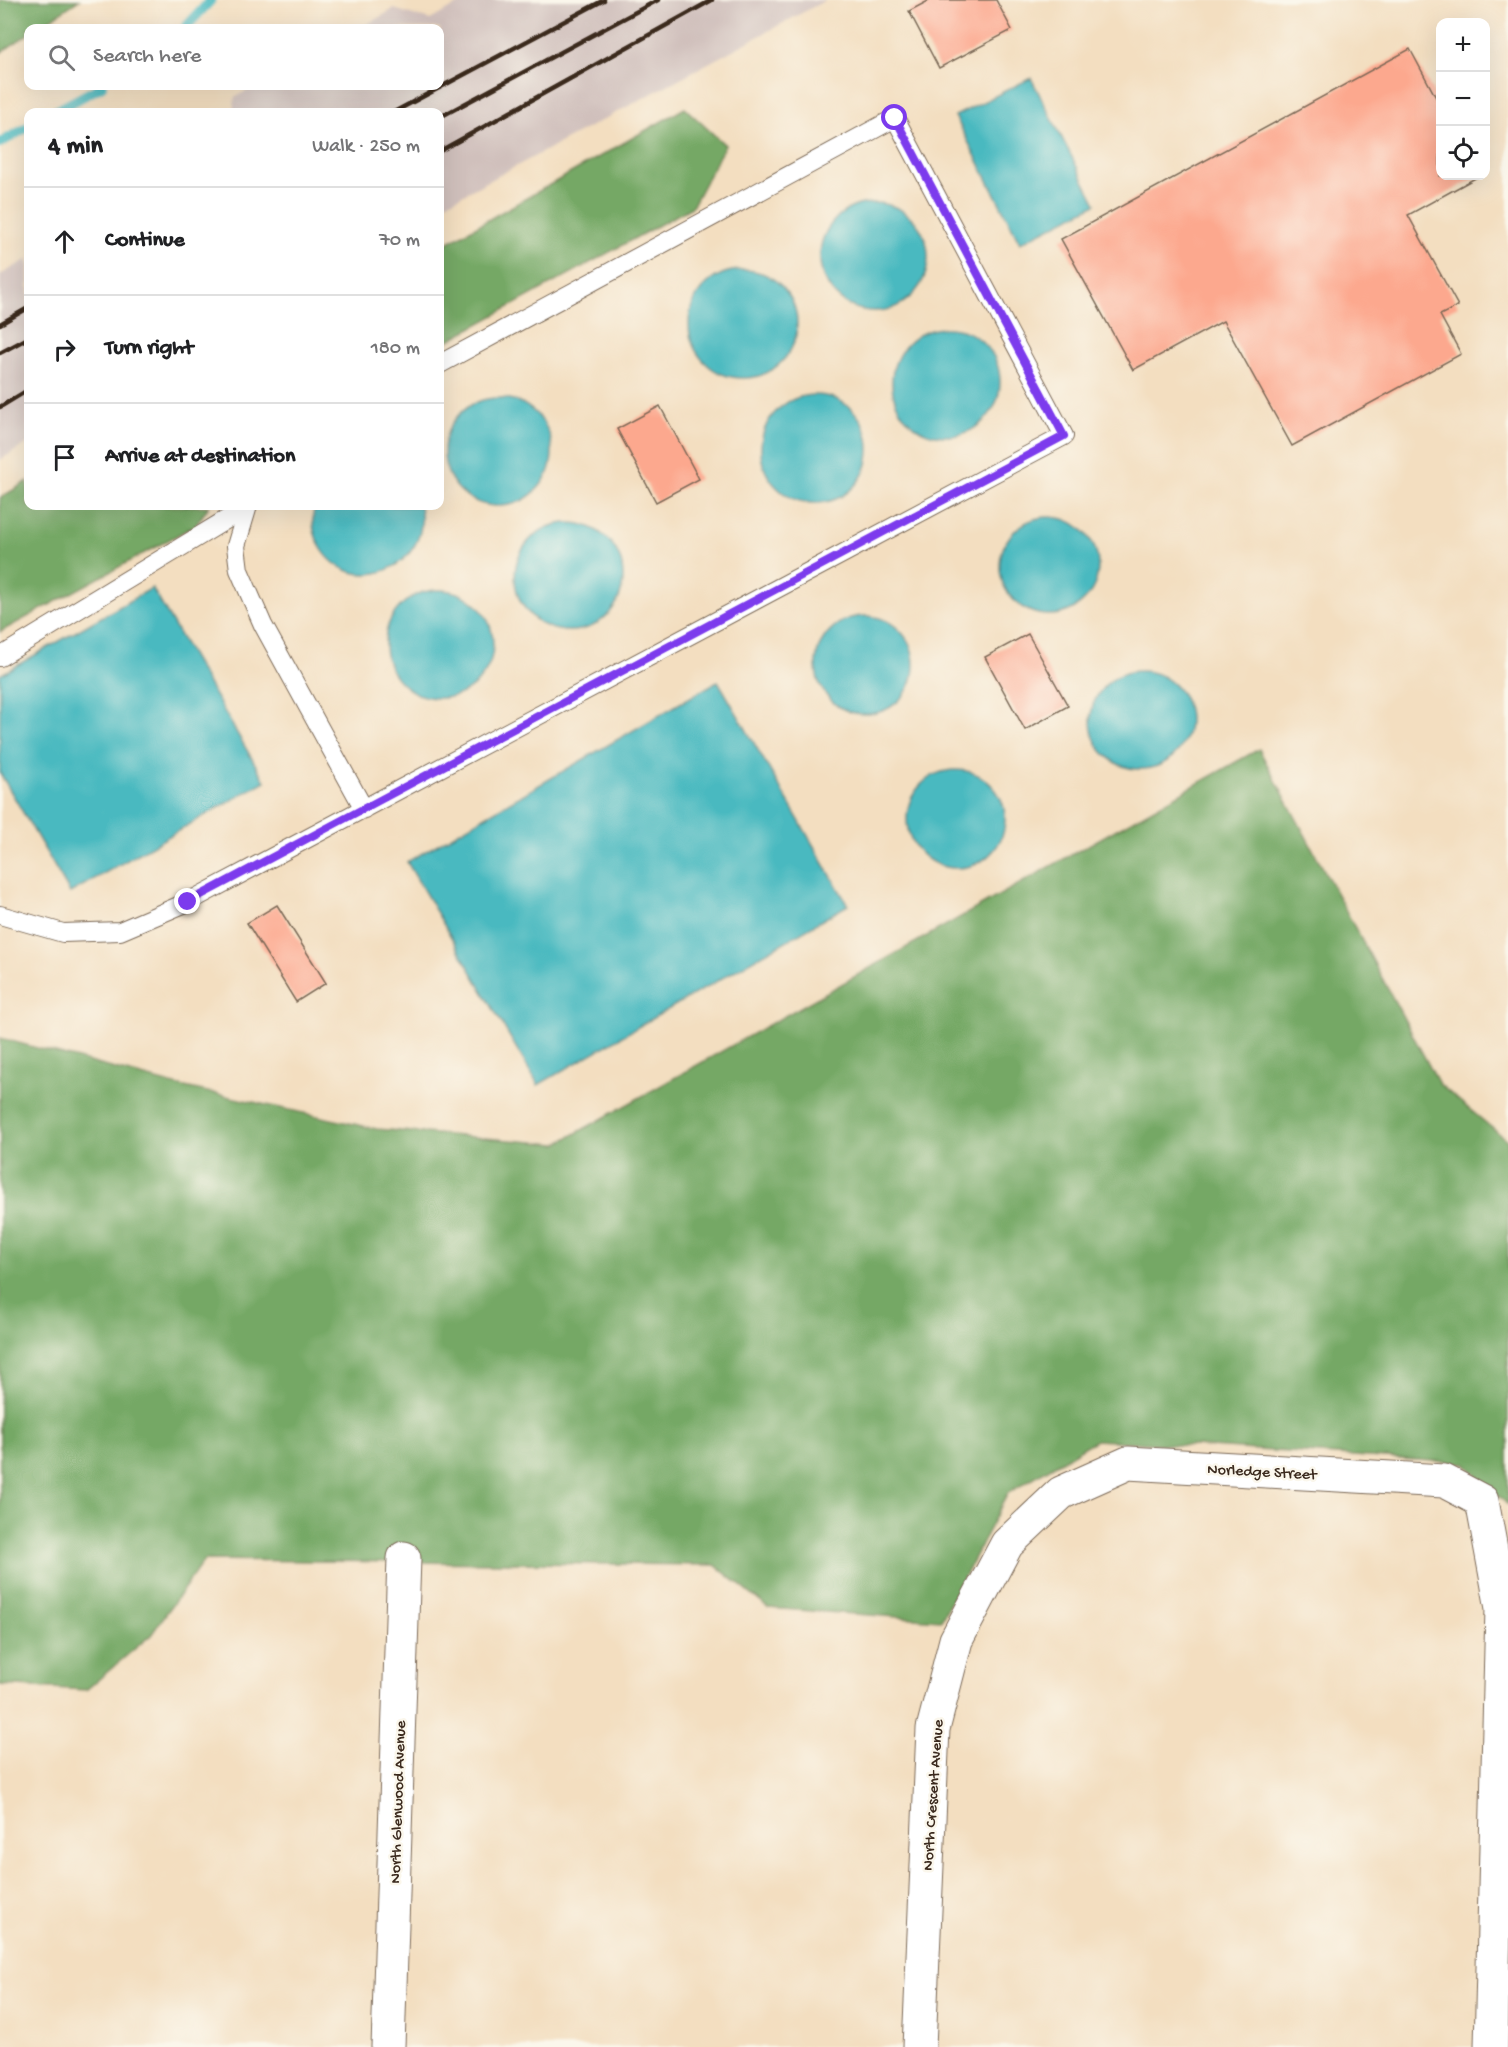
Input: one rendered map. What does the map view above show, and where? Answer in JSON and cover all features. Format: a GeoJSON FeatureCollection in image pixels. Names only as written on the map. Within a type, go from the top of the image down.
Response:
{"type":"FeatureCollection","features":[{"type":"Feature","properties":{"kind":"street","name":"Norledge Street"},"geometry":{"type":"LineString","coordinates":[[1048,1505],[1061,1493],[1128,1463],[1444,1481],[1482,1501],[1502,1608],[1491,2047]]}},
{"type":"Feature","properties":{"kind":"street","name":"North Crescent Avenue"},"geometry":{"type":"LineString","coordinates":[[919,2047],[933,1729],[956,1640],[1007,1544],[1048,1505]]}},
{"type":"Feature","properties":{"kind":"street","name":"North Glenwood Avenue"},"geometry":{"type":"LineString","coordinates":[[387,2047],[404,1558]]}},
{"type":"Feature","properties":{"kind":"lane"},"geometry":{"type":"LineString","coordinates":[[0,915],[63,933],[120,931],[188,902],[1064,436],[895,118],[444,362]]}},
{"type":"Feature","properties":{"kind":"lane"},"geometry":{"type":"LineString","coordinates":[[0,657],[240,510]]}},
{"type":"Feature","properties":{"kind":"lane"},"geometry":{"type":"LineString","coordinates":[[246,510],[236,546],[239,570],[263,625],[363,809]]}},
{"type":"Feature","properties":{"kind":"shaded area"},"geometry":{"type":"Polygon","coordinates":[[[466,0],[826,0],[444,205],[444,108],[234,108],[235,97],[248,90],[444,90],[444,24],[367,24],[394,9],[430,20],[466,0]]]}},
{"type":"Feature","properties":{"kind":"shaded area"},"geometry":{"type":"Polygon","coordinates":[[[24,261],[24,445],[0,460],[0,275],[24,261]]]}},
{"type":"Feature","properties":{"kind":"green space"},"geometry":{"type":"Polygon","coordinates":[[[0,0],[79,0],[43,24],[24,24],[24,37],[0,53],[0,0]]]}},
{"type":"Feature","properties":{"kind":"green space"},"geometry":{"type":"Polygon","coordinates":[[[685,108],[725,145],[692,207],[444,343],[444,245],[685,108]]]}},
{"type":"Feature","properties":{"kind":"green space"},"geometry":{"type":"Polygon","coordinates":[[[24,483],[24,510],[206,510],[196,525],[0,632],[0,498],[24,483]]]}},
{"type":"Feature","properties":{"kind":"green space"},"geometry":{"type":"Polygon","coordinates":[[[1259,749],[1439,1084],[1508,1141],[1508,1505],[1464,1463],[1096,1440],[1008,1493],[941,1620],[768,1608],[715,1565],[204,1560],[151,1635],[86,1690],[0,1685],[0,1038],[171,1084],[377,1129],[557,1144],[1259,749]]]}},
{"type":"Feature","properties":{"kind":"water"},"geometry":{"type":"Polygon","coordinates":[[[1031,78],[1096,204],[1020,243],[955,116],[1031,78]]]}},
{"type":"Feature","properties":{"kind":"water"},"geometry":{"type":"Polygon","coordinates":[[[874,203],[895,207],[912,219],[924,236],[928,257],[924,278],[912,295],[895,307],[874,311],[853,307],[836,295],[824,278],[820,257],[824,236],[836,219],[853,207],[874,203]]]}},
{"type":"Feature","properties":{"kind":"water"},"geometry":{"type":"Polygon","coordinates":[[[743,270],[764,274],[781,286],[793,303],[797,324],[793,345],[781,362],[764,374],[743,378],[722,374],[705,362],[693,345],[689,324],[693,303],[705,286],[722,274],[743,270]]]}},
{"type":"Feature","properties":{"kind":"water"},"geometry":{"type":"Polygon","coordinates":[[[946,328],[967,332],[984,344],[996,361],[1000,382],[996,403],[984,420],[967,432],[946,436],[925,432],[908,420],[896,403],[892,382],[896,361],[908,344],[925,332],[946,328]]]}},
{"type":"Feature","properties":{"kind":"water"},"geometry":{"type":"Polygon","coordinates":[[[815,395],[836,399],[853,411],[865,428],[869,449],[865,470],[853,487],[836,499],[815,503],[794,499],[777,487],[765,470],[761,449],[765,428],[777,411],[794,399],[815,395]]]}},
{"type":"Feature","properties":{"kind":"water"},"geometry":{"type":"Polygon","coordinates":[[[498,398],[519,402],[536,414],[548,431],[552,452],[548,473],[536,490],[519,502],[498,506],[477,502],[460,490],[448,473],[444,452],[448,431],[460,414],[477,402],[498,398]]]}},
{"type":"Feature","properties":{"kind":"water"},"geometry":{"type":"Polygon","coordinates":[[[314,510],[420,510],[421,528],[414,546],[402,560],[386,570],[369,574],[351,572],[334,563],[320,546],[313,526],[314,510]]]}},
{"type":"Feature","properties":{"kind":"water"},"geometry":{"type":"Polygon","coordinates":[[[1049,517],[1068,521],[1084,531],[1094,547],[1098,566],[1094,585],[1084,601],[1068,611],[1049,615],[1030,611],[1014,601],[1004,585],[1000,566],[1004,547],[1014,531],[1030,521],[1049,517]]]}},
{"type":"Feature","properties":{"kind":"water"},"geometry":{"type":"Polygon","coordinates":[[[569,523],[590,527],[607,539],[619,556],[623,577],[619,598],[607,615],[590,627],[569,631],[548,627],[531,615],[519,598],[515,577],[519,556],[531,539],[548,527],[569,523]]]}},
{"type":"Feature","properties":{"kind":"water"},"geometry":{"type":"Polygon","coordinates":[[[152,588],[265,781],[70,893],[0,773],[0,675],[152,588]]]}},
{"type":"Feature","properties":{"kind":"water"},"geometry":{"type":"Polygon","coordinates":[[[439,590],[460,594],[477,606],[489,623],[493,644],[489,665],[477,682],[460,694],[439,698],[418,694],[401,682],[389,665],[385,644],[389,623],[401,606],[418,594],[439,590]]]}},
{"type":"Feature","properties":{"kind":"water"},"geometry":{"type":"Polygon","coordinates":[[[865,616],[884,620],[900,630],[910,646],[914,665],[910,684],[900,700],[884,710],[865,714],[846,710],[830,700],[820,684],[816,665],[820,646],[830,630],[846,620],[865,616]]]}},
{"type":"Feature","properties":{"kind":"water"},"geometry":{"type":"Polygon","coordinates":[[[1140,671],[1159,675],[1175,685],[1185,701],[1189,720],[1185,739],[1175,755],[1159,765],[1140,769],[1121,765],[1105,755],[1095,739],[1091,720],[1095,701],[1105,685],[1121,675],[1140,671]]]}},
{"type":"Feature","properties":{"kind":"water"},"geometry":{"type":"Polygon","coordinates":[[[718,681],[848,905],[538,1085],[407,862],[718,681]]]}},
{"type":"Feature","properties":{"kind":"water"},"geometry":{"type":"Polygon","coordinates":[[[956,770],[975,774],[991,784],[1001,800],[1005,819],[1001,838],[991,854],[975,864],[956,868],[937,864],[921,854],[911,838],[907,819],[911,800],[921,784],[937,774],[956,770]]]}},
{"type":"Feature","properties":{"kind":"building"},"geometry":{"type":"Polygon","coordinates":[[[930,0],[996,0],[1012,30],[939,68],[909,11],[930,0]]]}},
{"type":"Feature","properties":{"kind":"building"},"geometry":{"type":"Polygon","coordinates":[[[1410,49],[1436,98],[1436,180],[1472,180],[1408,215],[1458,306],[1440,315],[1461,354],[1292,446],[1223,321],[1133,370],[1061,239],[1410,49]]]}},
{"type":"Feature","properties":{"kind":"building"},"geometry":{"type":"Polygon","coordinates":[[[660,406],[699,479],[656,502],[617,429],[660,406]]]}},
{"type":"Feature","properties":{"kind":"building"},"geometry":{"type":"Polygon","coordinates":[[[1028,634],[1068,706],[1025,730],[985,657],[1028,634]]]}},
{"type":"Feature","properties":{"kind":"building"},"geometry":{"type":"Polygon","coordinates":[[[277,905],[326,983],[296,1002],[247,923],[277,905]]]}},
{"type":"Feature","properties":{"kind":"waterway"},"geometry":{"type":"LineString","coordinates":[[189,24],[211,0]]}},
{"type":"Feature","properties":{"kind":"waterway"},"geometry":{"type":"LineString","coordinates":[[61,108],[95,90]]}},
{"type":"Feature","properties":{"kind":"waterway"},"geometry":{"type":"LineString","coordinates":[[0,143],[24,129]]}},
{"type":"Feature","properties":{"kind":"railway"},"geometry":{"type":"LineString","coordinates":[[444,85],[604,0]]}},
{"type":"Feature","properties":{"kind":"railway"},"geometry":{"type":"LineString","coordinates":[[444,115],[658,0]]}},
{"type":"Feature","properties":{"kind":"railway"},"geometry":{"type":"LineString","coordinates":[[444,149],[712,0]]}},
{"type":"Feature","properties":{"kind":"railway"},"geometry":{"type":"LineString","coordinates":[[402,108],[435,90]]}},
{"type":"Feature","properties":{"kind":"railway"},"geometry":{"type":"LineString","coordinates":[[0,324],[24,310]]}},
{"type":"Feature","properties":{"kind":"railway"},"geometry":{"type":"LineString","coordinates":[[0,353],[24,340]]}},
{"type":"Feature","properties":{"kind":"railway"},"geometry":{"type":"LineString","coordinates":[[0,407],[24,392]]}},
{"type":"Feature","properties":{"kind":"route"},"geometry":{"type":"LineString","coordinates":[[188,902],[1064,436],[895,118]]}}]}
